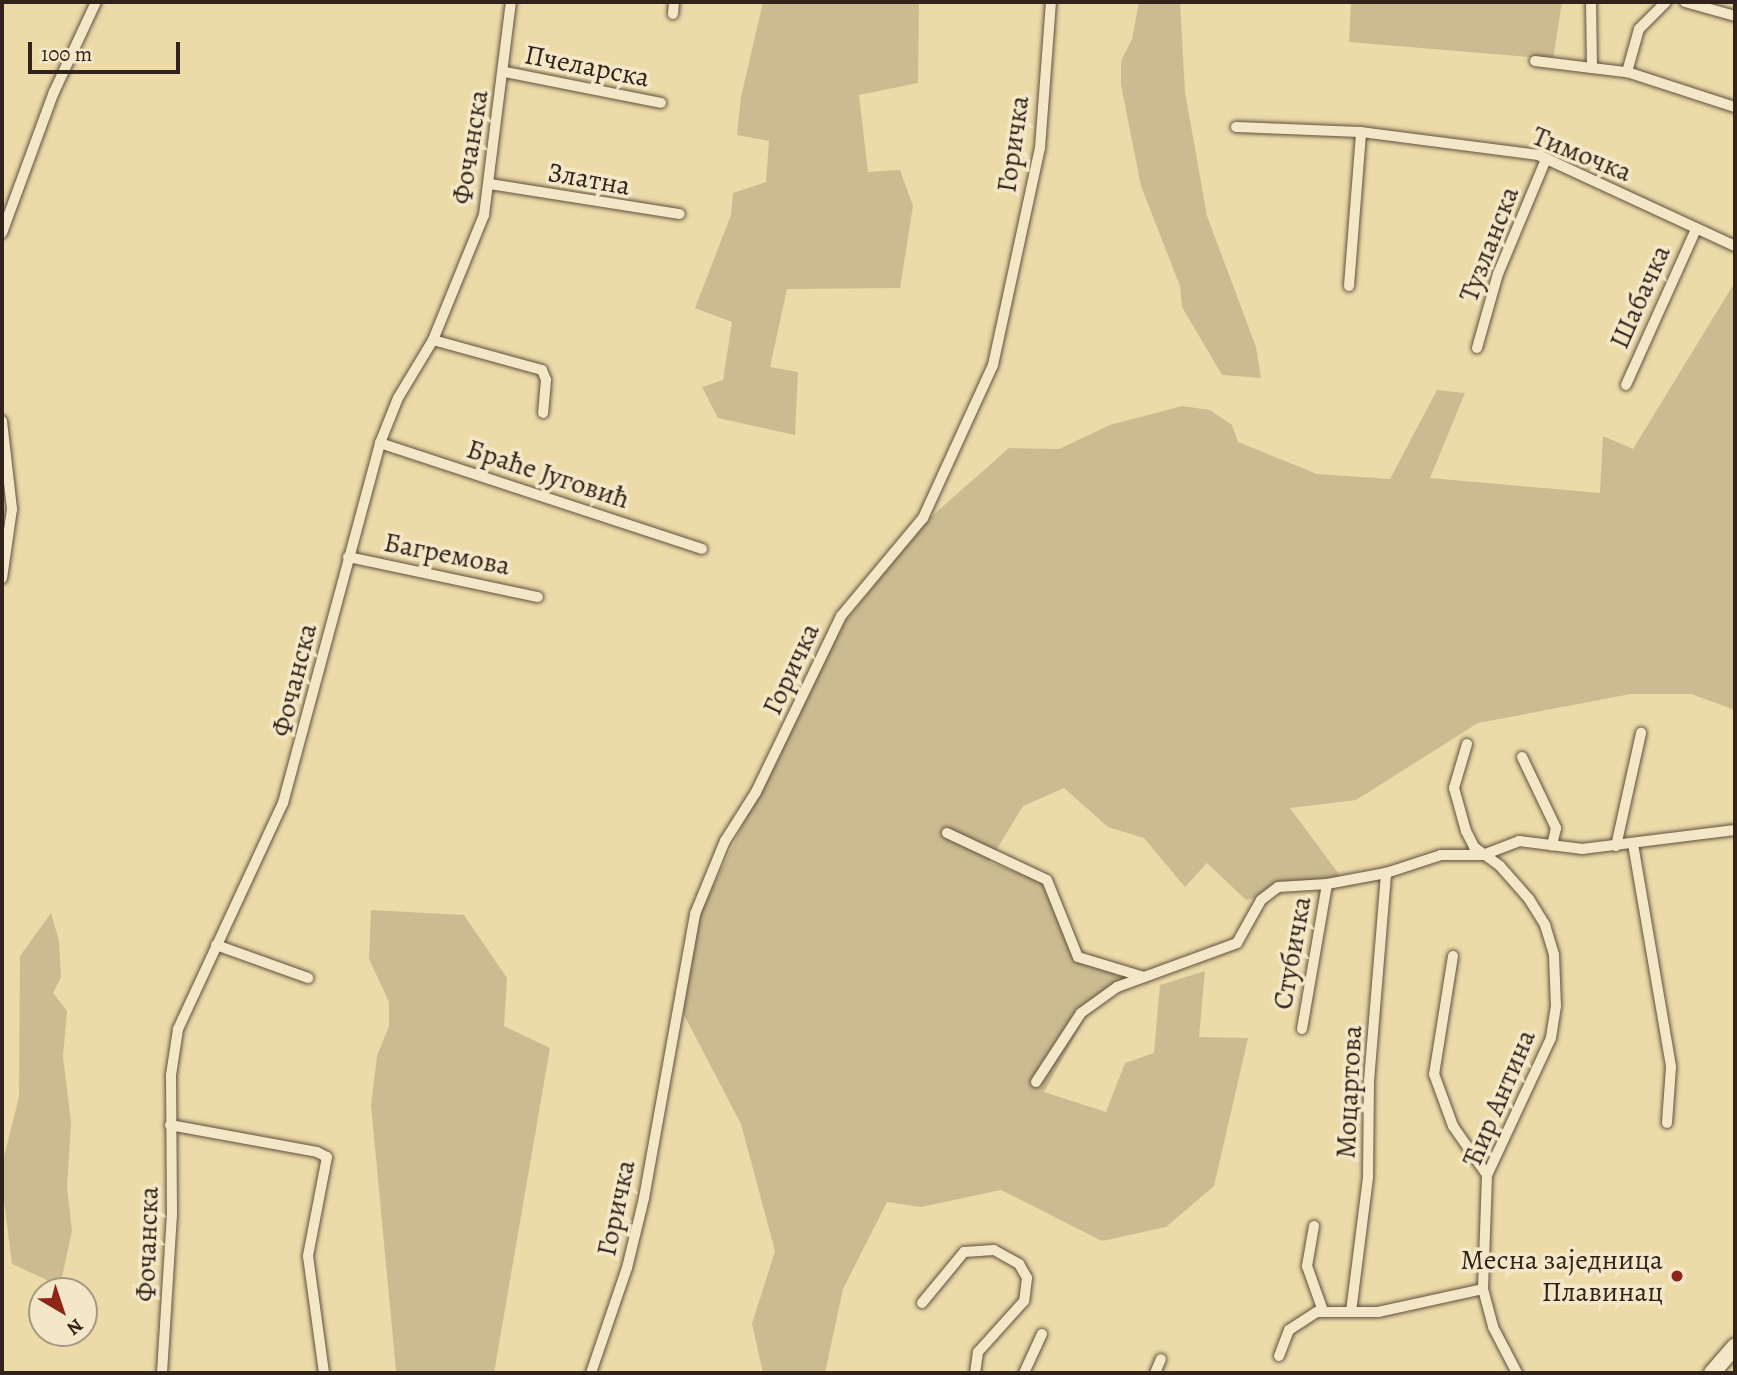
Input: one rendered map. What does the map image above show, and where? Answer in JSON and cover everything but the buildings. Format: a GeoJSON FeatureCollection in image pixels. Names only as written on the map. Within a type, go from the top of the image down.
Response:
{"type":"FeatureCollection","features":[{"type":"Feature","properties":{"kind":"main road"},"geometry":{"type":"LineString","coordinates":[[1713,1373],[1735,1347]]}},
{"type":"Feature","properties":{"kind":"street"},"geometry":{"type":"LineString","coordinates":[[2,233],[54,92],[96,2]]}},
{"type":"Feature","properties":{"kind":"street","name":"Фочанска"},"geometry":{"type":"LineString","coordinates":[[162,1373],[171,1228],[171,1075],[178,1029],[268,841],[293,774],[380,443],[398,398],[433,340],[472,249],[490,184],[511,2]]}},
{"type":"Feature","properties":{"kind":"street"},"geometry":{"type":"LineString","coordinates":[[673,15],[674,2]]}},
{"type":"Feature","properties":{"kind":"street","name":"Горичка"},"geometry":{"type":"LineString","coordinates":[[592,1373],[634,1244],[684,963],[704,890],[841,616],[923,518],[993,365],[1040,148],[1051,2]]}},
{"type":"Feature","properties":{"kind":"street"},"geometry":{"type":"LineString","coordinates":[[1591,2],[1592,68]]}},
{"type":"Feature","properties":{"kind":"street"},"geometry":{"type":"LineString","coordinates":[[1628,72],[1639,29],[1665,2]]}},
{"type":"Feature","properties":{"kind":"street"},"geometry":{"type":"LineString","coordinates":[[1685,2],[1735,16]]}},
{"type":"Feature","properties":{"kind":"street"},"geometry":{"type":"LineString","coordinates":[[1535,61],[1628,72],[1735,107]]}},
{"type":"Feature","properties":{"kind":"street","name":"Пчеларска"},"geometry":{"type":"LineString","coordinates":[[505,72],[661,103]]}},
{"type":"Feature","properties":{"kind":"street","name":"Тимочка"},"geometry":{"type":"LineString","coordinates":[[1236,127],[1361,132],[1546,159],[1735,246]]}},
{"type":"Feature","properties":{"kind":"street"},"geometry":{"type":"LineString","coordinates":[[1349,286],[1361,132]]}},
{"type":"Feature","properties":{"kind":"street","name":"Тузланска"},"geometry":{"type":"LineString","coordinates":[[1477,348],[1498,274],[1546,159]]}},
{"type":"Feature","properties":{"kind":"street","name":"Златна"},"geometry":{"type":"LineString","coordinates":[[490,184],[680,214]]}},
{"type":"Feature","properties":{"kind":"street","name":"Шабачка"},"geometry":{"type":"LineString","coordinates":[[1626,385],[1696,229]]}},
{"type":"Feature","properties":{"kind":"street"},"geometry":{"type":"LineString","coordinates":[[433,340],[542,370],[546,380],[543,413]]}},
{"type":"Feature","properties":{"kind":"street"},"geometry":{"type":"LineString","coordinates":[[2,421],[12,509],[2,578]]}},
{"type":"Feature","properties":{"kind":"street","name":"Браће Југовић"},"geometry":{"type":"LineString","coordinates":[[380,443],[702,549]]}},
{"type":"Feature","properties":{"kind":"street","name":"Багремова"},"geometry":{"type":"LineString","coordinates":[[348,557],[503,586],[538,597]]}},
{"type":"Feature","properties":{"kind":"street"},"geometry":{"type":"LineString","coordinates":[[1616,846],[1641,733]]}},
{"type":"Feature","properties":{"kind":"street","name":"Ћир Антина"},"geometry":{"type":"LineString","coordinates":[[1467,744],[1454,794],[1471,843],[1510,877],[1537,911],[1551,942],[1556,987],[1547,1048],[1487,1175],[1483,1289],[1493,1327],[1517,1373]]}},
{"type":"Feature","properties":{"kind":"street"},"geometry":{"type":"LineString","coordinates":[[1522,757],[1556,828],[1552,846]]}},
{"type":"Feature","properties":{"kind":"street"},"geometry":{"type":"LineString","coordinates":[[1036,1082],[1081,1013],[1106,994],[1237,943],[1255,908],[1273,889],[1327,884],[1386,873],[1430,857],[1483,855],[1520,841],[1552,846],[1616,846],[1735,830]]}},
{"type":"Feature","properties":{"kind":"street"},"geometry":{"type":"LineString","coordinates":[[947,833],[1046,880],[1078,957],[1144,977]]}},
{"type":"Feature","properties":{"kind":"street"},"geometry":{"type":"LineString","coordinates":[[1633,844],[1671,1067],[1667,1123]]}},
{"type":"Feature","properties":{"kind":"street","name":"Моцартова"},"geometry":{"type":"LineString","coordinates":[[1352,1312],[1368,1177],[1368,1081],[1386,873]]}},
{"type":"Feature","properties":{"kind":"street","name":"Стубичка"},"geometry":{"type":"LineString","coordinates":[[1302,1029],[1327,884]]}},
{"type":"Feature","properties":{"kind":"street"},"geometry":{"type":"LineString","coordinates":[[216,946],[307,978]]}},
{"type":"Feature","properties":{"kind":"street"},"geometry":{"type":"LineString","coordinates":[[1453,956],[1434,1074],[1453,1126],[1487,1175]]}},
{"type":"Feature","properties":{"kind":"street"},"geometry":{"type":"LineString","coordinates":[[170,1125],[317,1152],[327,1157],[308,1256],[324,1373]]}},
{"type":"Feature","properties":{"kind":"street"},"geometry":{"type":"LineString","coordinates":[[1314,1226],[1307,1266],[1323,1311]]}},
{"type":"Feature","properties":{"kind":"street"},"geometry":{"type":"LineString","coordinates":[[922,1303],[948,1265],[964,1252],[994,1251],[1019,1264],[1028,1286],[1024,1301],[978,1352],[975,1373]]}},
{"type":"Feature","properties":{"kind":"street"},"geometry":{"type":"LineString","coordinates":[[1279,1356],[1289,1330],[1304,1317],[1323,1311],[1378,1311],[1483,1289]]}},
{"type":"Feature","properties":{"kind":"street"},"geometry":{"type":"LineString","coordinates":[[1024,1373],[1042,1334]]}},
{"type":"Feature","properties":{"kind":"street"},"geometry":{"type":"LineString","coordinates":[[1154,1373],[1161,1359]]}},
{"type":"Feature","properties":{"kind":"shaded area"},"geometry":{"type":"Polygon","coordinates":[[[763,2],[919,2],[918,83],[859,95],[868,172],[900,170],[913,206],[900,288],[787,289],[770,367],[798,372],[795,435],[718,418],[702,387],[723,380],[732,322],[695,308],[731,215],[733,193],[766,182],[769,141],[737,135],[741,97],[763,2]]]}},
{"type":"Feature","properties":{"kind":"shaded area"},"geometry":{"type":"Polygon","coordinates":[[[1139,2],[1180,2],[1185,92],[1207,216],[1256,347],[1261,378],[1222,375],[1182,307],[1180,286],[1141,186],[1121,85],[1121,61],[1132,39],[1139,2]]]}},
{"type":"Feature","properties":{"kind":"shaded area"},"geometry":{"type":"Polygon","coordinates":[[[1351,2],[1562,2],[1553,59],[1349,42],[1351,2]]]}},
{"type":"Feature","properties":{"kind":"shaded area"},"geometry":{"type":"Polygon","coordinates":[[[1735,282],[1735,710],[1691,694],[1631,694],[1478,723],[1356,800],[1290,808],[1341,877],[1246,900],[1207,863],[1185,887],[1144,838],[1108,827],[1064,788],[1023,806],[989,862],[1045,883],[1074,959],[1129,979],[1085,1018],[1044,1092],[1106,1112],[1125,1063],[1154,1053],[1160,985],[1205,971],[1199,1037],[1248,1038],[1214,1186],[1166,1227],[1102,1241],[1001,1190],[921,1207],[887,1202],[843,1289],[825,1373],[763,1373],[752,1324],[775,1251],[741,1124],[683,1013],[701,912],[832,638],[924,523],[1009,448],[1059,449],[1110,425],[1182,406],[1210,410],[1232,425],[1238,442],[1317,474],[1390,479],[1437,390],[1465,393],[1430,478],[1600,493],[1603,436],[1633,449],[1735,282]]]}},
{"type":"Feature","properties":{"kind":"shaded area"},"geometry":{"type":"Polygon","coordinates":[[[371,910],[464,915],[507,978],[504,1026],[550,1048],[494,1373],[396,1371],[371,1105],[377,1056],[389,1026],[389,1002],[369,959],[371,910]]]}},
{"type":"Feature","properties":{"kind":"shaded area"},"geometry":{"type":"Polygon","coordinates":[[[51,913],[59,941],[61,977],[53,993],[67,1011],[63,1057],[71,1122],[67,1187],[72,1231],[62,1277],[40,1277],[12,1264],[2,1186],[3,1161],[19,1097],[20,956],[51,913]]]}},
{"type":"Feature","properties":{"kind":"place","name":"Месна заједница Плавинац"},"geometry":{"type":"Point","coordinates":[1677,1276]}}]}
